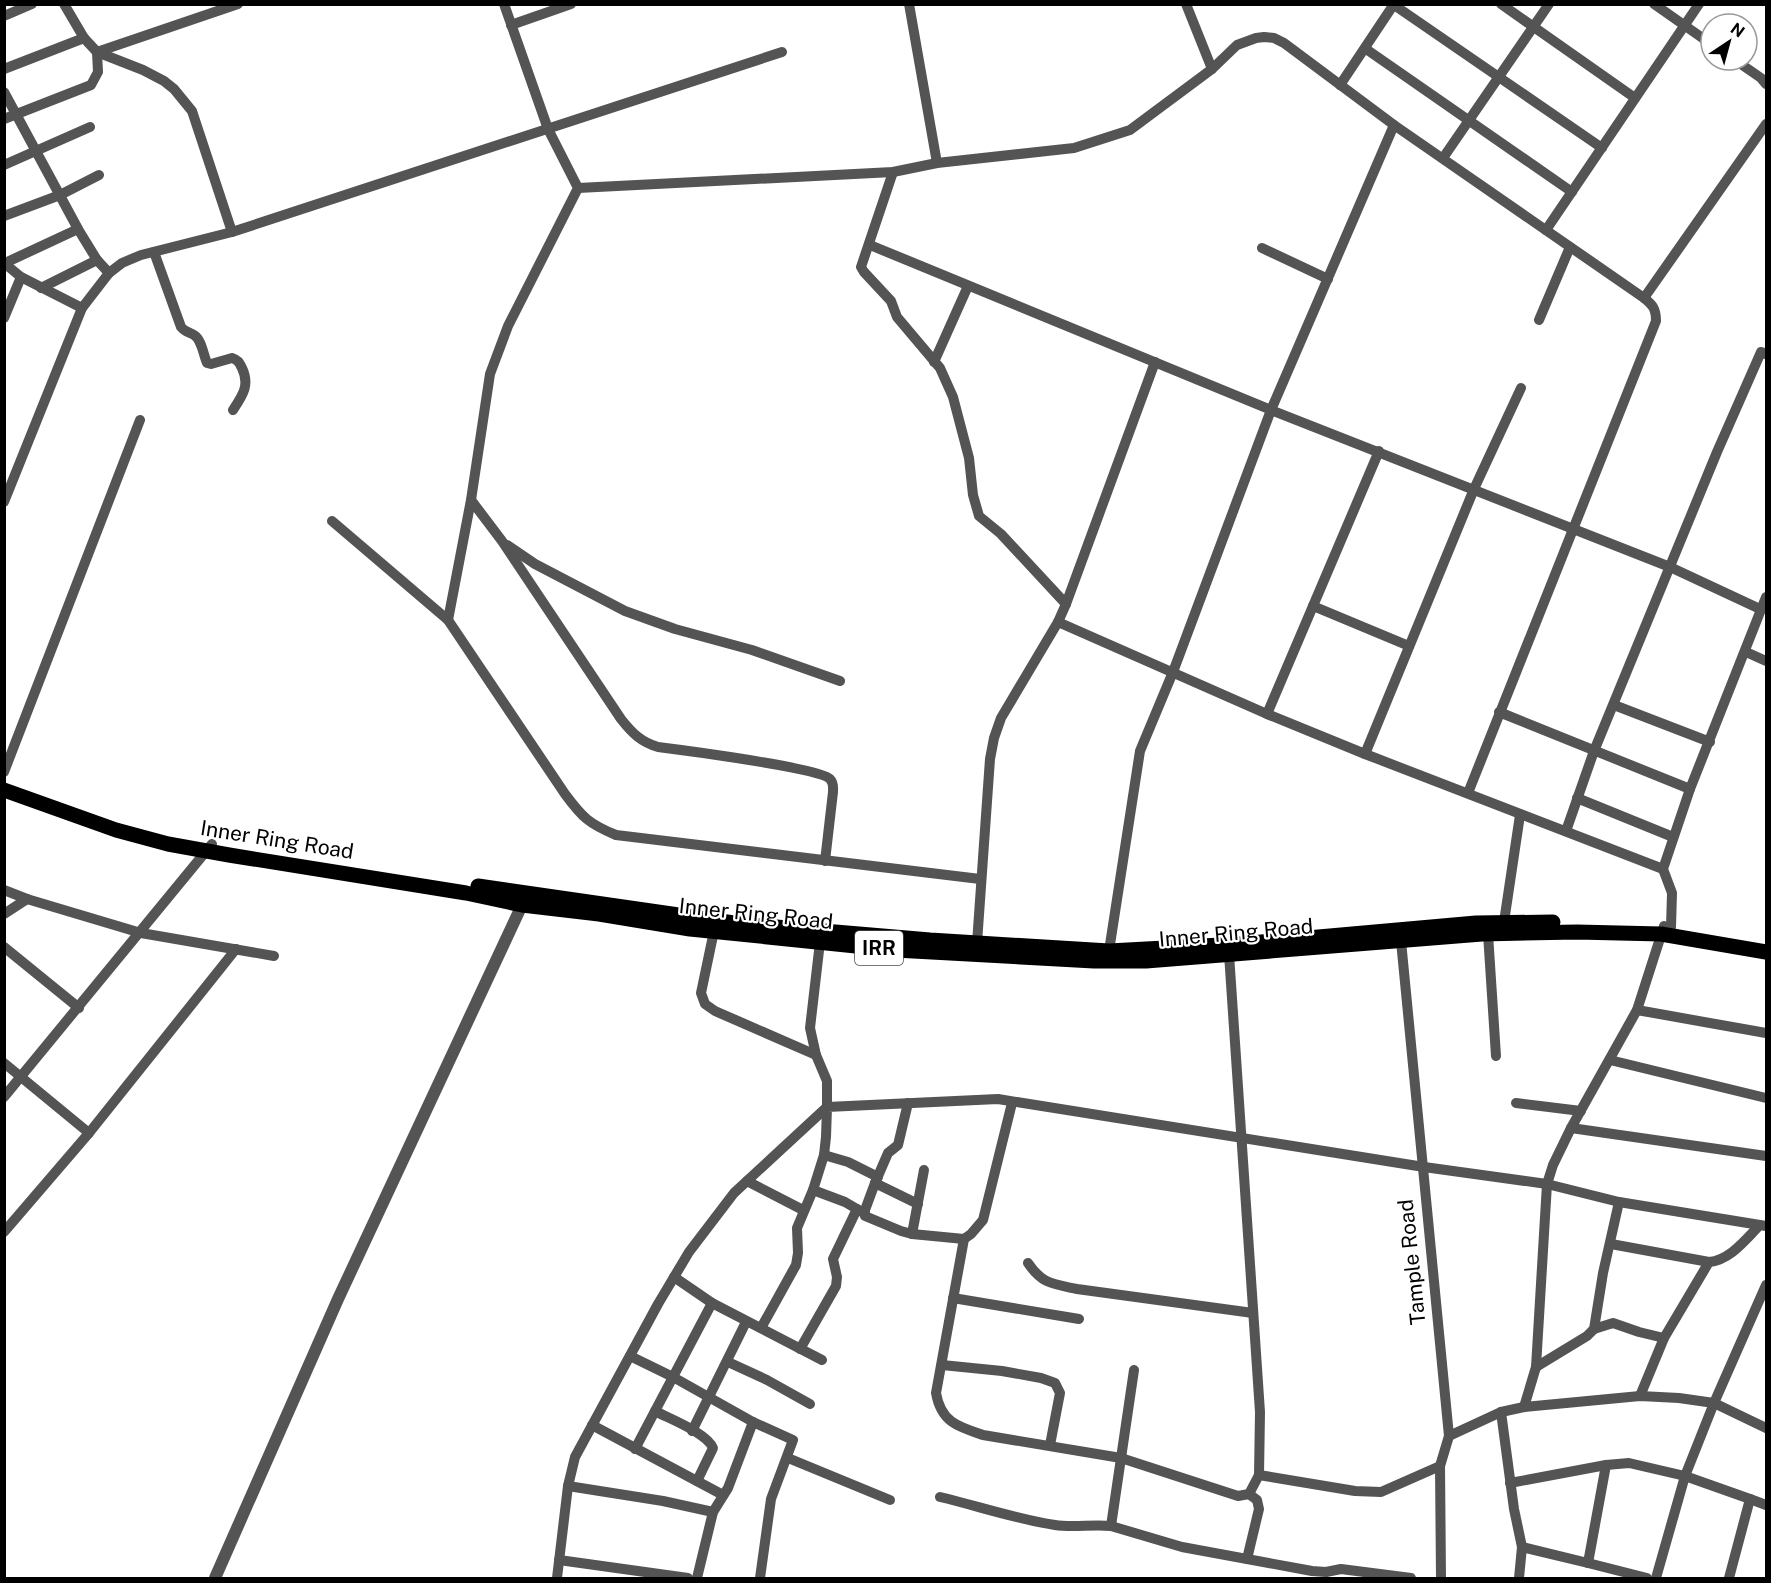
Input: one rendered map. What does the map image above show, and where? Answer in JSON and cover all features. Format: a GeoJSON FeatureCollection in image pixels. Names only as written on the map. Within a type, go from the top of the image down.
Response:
{"type":"FeatureCollection","features":[{"type":"Feature","properties":{"kind":"main road","name":"Inner Ring Road"},"geometry":{"type":"LineString","coordinates":[[4,782],[112,820],[209,847],[229,855],[466,893],[741,924],[1111,956],[1504,922],[1607,922],[1767,941]]}},
{"type":"Feature","properties":{"kind":"main road","name":"Inner Ring Road"},"geometry":{"type":"LineString","coordinates":[[4,790],[132,835],[209,847]]}},
{"type":"Feature","properties":{"kind":"main road","name":"Inner Ring Road"},"geometry":{"type":"LineString","coordinates":[[527,900],[598,914],[714,931],[900,951],[1111,956],[1178,960],[1488,934],[1665,929],[1767,951]]}},
{"type":"Feature","properties":{"kind":"street"},"geometry":{"type":"LineString","coordinates":[[4,16],[32,4]]}},
{"type":"Feature","properties":{"kind":"street"},"geometry":{"type":"LineString","coordinates":[[64,4],[84,38],[97,52],[164,81],[174,89],[192,111],[232,232]]}},
{"type":"Feature","properties":{"kind":"street"},"geometry":{"type":"LineString","coordinates":[[97,52],[238,4]]}},
{"type":"Feature","properties":{"kind":"street"},"geometry":{"type":"LineString","coordinates":[[504,4],[548,129],[578,188]]}},
{"type":"Feature","properties":{"kind":"street"},"geometry":{"type":"LineString","coordinates":[[511,25],[572,4]]}},
{"type":"Feature","properties":{"kind":"street"},"geometry":{"type":"LineString","coordinates":[[909,4],[937,163]]}},
{"type":"Feature","properties":{"kind":"street"},"geometry":{"type":"LineString","coordinates":[[1186,4],[1212,69]]}},
{"type":"Feature","properties":{"kind":"street"},"geometry":{"type":"LineString","coordinates":[[1501,4],[1635,98]]}},
{"type":"Feature","properties":{"kind":"street"},"geometry":{"type":"LineString","coordinates":[[1443,158],[1549,4]]}},
{"type":"Feature","properties":{"kind":"street"},"geometry":{"type":"LineString","coordinates":[[1654,4],[1699,36]]}},
{"type":"Feature","properties":{"kind":"street"},"geometry":{"type":"LineString","coordinates":[[1546,230],[1699,4]]}},
{"type":"Feature","properties":{"kind":"street"},"geometry":{"type":"LineString","coordinates":[[1340,85],[1394,5],[1602,148]]}},
{"type":"Feature","properties":{"kind":"street"},"geometry":{"type":"LineString","coordinates":[[4,69],[84,38]]}},
{"type":"Feature","properties":{"kind":"street"},"geometry":{"type":"LineString","coordinates":[[578,188],[893,172],[937,163],[1074,148],[1130,130],[1212,69],[1237,45],[1256,38],[1274,38],[1284,43],[1394,125],[1644,298],[1656,311],[1656,321],[1468,793]]}},
{"type":"Feature","properties":{"kind":"street"},"geometry":{"type":"LineString","coordinates":[[1366,49],[1572,192]]}},
{"type":"Feature","properties":{"kind":"street"},"geometry":{"type":"LineString","coordinates":[[4,119],[91,85],[98,72],[97,52]]}},
{"type":"Feature","properties":{"kind":"street"},"geometry":{"type":"LineString","coordinates":[[4,502],[82,308],[109,273],[122,263],[154,252],[232,232],[782,52]]}},
{"type":"Feature","properties":{"kind":"street"},"geometry":{"type":"LineString","coordinates":[[1752,72],[1767,84]]}},
{"type":"Feature","properties":{"kind":"street"},"geometry":{"type":"LineString","coordinates":[[4,92],[78,229],[97,260],[109,273]]}},
{"type":"Feature","properties":{"kind":"street"},"geometry":{"type":"LineString","coordinates":[[1644,298],[1767,124]]}},
{"type":"Feature","properties":{"kind":"street"},"geometry":{"type":"LineString","coordinates":[[1111,956],[1140,750],[1173,672],[1272,410],[1394,125]]}},
{"type":"Feature","properties":{"kind":"street"},"geometry":{"type":"LineString","coordinates":[[4,165],[36,153],[90,127]]}},
{"type":"Feature","properties":{"kind":"street"},"geometry":{"type":"LineString","coordinates":[[893,172],[861,267],[891,302],[897,317],[940,368],[953,398],[969,458],[973,495],[979,516],[1001,534],[1066,604]]}},
{"type":"Feature","properties":{"kind":"street"},"geometry":{"type":"LineString","coordinates":[[4,216],[60,195],[99,175]]}},
{"type":"Feature","properties":{"kind":"street"},"geometry":{"type":"LineString","coordinates":[[448,620],[471,500],[490,374],[508,326],[578,188]]}},
{"type":"Feature","properties":{"kind":"street"},"geometry":{"type":"LineString","coordinates":[[78,229],[5,263],[21,277],[82,308]]}},
{"type":"Feature","properties":{"kind":"street"},"geometry":{"type":"LineString","coordinates":[[870,245],[1272,410],[1670,567],[1760,609]]}},
{"type":"Feature","properties":{"kind":"street"},"geometry":{"type":"LineString","coordinates":[[1539,320],[1570,247]]}},
{"type":"Feature","properties":{"kind":"street"},"geometry":{"type":"LineString","coordinates":[[1262,248],[1328,279]]}},
{"type":"Feature","properties":{"kind":"street"},"geometry":{"type":"LineString","coordinates":[[154,252],[181,327],[199,340],[205,360],[211,364],[232,358],[240,363],[246,377],[246,386],[233,410]]}},
{"type":"Feature","properties":{"kind":"street"},"geometry":{"type":"LineString","coordinates":[[41,288],[97,260]]}},
{"type":"Feature","properties":{"kind":"street"},"geometry":{"type":"LineString","coordinates":[[4,318],[21,277]]}},
{"type":"Feature","properties":{"kind":"street"},"geometry":{"type":"LineString","coordinates":[[934,362],[968,286]]}},
{"type":"Feature","properties":{"kind":"street"},"geometry":{"type":"LineString","coordinates":[[1566,831],[1594,751],[1670,567],[1761,352],[1767,354]]}},
{"type":"Feature","properties":{"kind":"street"},"geometry":{"type":"LineString","coordinates":[[977,943],[980,879],[990,759],[994,738],[1001,718],[1058,622],[1066,604],[1155,362]]}},
{"type":"Feature","properties":{"kind":"street"},"geometry":{"type":"LineString","coordinates":[[1365,754],[1474,489],[1521,388]]}},
{"type":"Feature","properties":{"kind":"street"},"geometry":{"type":"LineString","coordinates":[[4,772],[140,420]]}},
{"type":"Feature","properties":{"kind":"street"},"geometry":{"type":"LineString","coordinates":[[1267,714],[1379,451]]}},
{"type":"Feature","properties":{"kind":"street"},"geometry":{"type":"LineString","coordinates":[[471,500],[502,542],[621,719],[646,744],[800,769],[824,775],[830,779],[833,783],[833,792],[825,861]]}},
{"type":"Feature","properties":{"kind":"street"},"geometry":{"type":"LineString","coordinates":[[332,521],[448,620],[565,794],[582,816],[597,827],[616,835],[980,879]]}},
{"type":"Feature","properties":{"kind":"street"},"geometry":{"type":"LineString","coordinates":[[502,542],[536,564],[625,611],[675,630],[752,650],[840,681]]}},
{"type":"Feature","properties":{"kind":"street"},"geometry":{"type":"LineString","coordinates":[[1524,1407],[1536,1367],[1547,1184],[1553,1165],[1571,1128],[1637,1010],[1665,929],[1672,893],[1663,869],[1673,837],[1690,789],[1746,652],[1760,609],[1767,597]]}},
{"type":"Feature","properties":{"kind":"street"},"geometry":{"type":"LineString","coordinates":[[1312,606],[1409,646]]}},
{"type":"Feature","properties":{"kind":"street"},"geometry":{"type":"LineString","coordinates":[[1058,622],[1267,714],[1663,869]]}},
{"type":"Feature","properties":{"kind":"street"},"geometry":{"type":"LineString","coordinates":[[1746,652],[1767,661]]}},
{"type":"Feature","properties":{"kind":"street"},"geometry":{"type":"LineString","coordinates":[[1614,705],[1710,742]]}},
{"type":"Feature","properties":{"kind":"street"},"geometry":{"type":"LineString","coordinates":[[1499,711],[1690,789]]}},
{"type":"Feature","properties":{"kind":"street"},"geometry":{"type":"LineString","coordinates":[[1577,798],[1673,837]]}},
{"type":"Feature","properties":{"kind":"street"},"geometry":{"type":"LineString","coordinates":[[1504,922],[1520,814]]}},
{"type":"Feature","properties":{"kind":"street"},"geometry":{"type":"LineString","coordinates":[[4,1097],[80,1008],[209,847]]}},
{"type":"Feature","properties":{"kind":"street"},"geometry":{"type":"LineString","coordinates":[[4,890],[141,933],[274,956]]}},
{"type":"Feature","properties":{"kind":"street"},"geometry":{"type":"LineString","coordinates":[[4,914],[27,899]]}},
{"type":"Feature","properties":{"kind":"street"},"geometry":{"type":"LineString","coordinates":[[215,1578],[338,1299],[527,900]]}},
{"type":"Feature","properties":{"kind":"street"},"geometry":{"type":"LineString","coordinates":[[714,931],[701,993],[705,1004],[715,1011],[816,1055]]}},
{"type":"Feature","properties":{"kind":"street"},"geometry":{"type":"LineString","coordinates":[[1488,934],[1496,1056]]}},
{"type":"Feature","properties":{"kind":"street","name":"Tample Road"},"geometry":{"type":"LineString","coordinates":[[1401,941],[1449,1437],[1440,1466],[1441,1578]]}},
{"type":"Feature","properties":{"kind":"street"},"geometry":{"type":"LineString","coordinates":[[762,1328],[796,1265],[797,1228],[813,1190],[824,1155],[827,1081],[816,1055],[810,1028],[820,942]]}},
{"type":"Feature","properties":{"kind":"street"},"geometry":{"type":"LineString","coordinates":[[4,947],[80,1008]]}},
{"type":"Feature","properties":{"kind":"street"},"geometry":{"type":"LineString","coordinates":[[4,1232],[89,1133],[236,949]]}},
{"type":"Feature","properties":{"kind":"street"},"geometry":{"type":"LineString","coordinates":[[1229,954],[1260,1412],[1259,1475],[1249,1494]]}},
{"type":"Feature","properties":{"kind":"street"},"geometry":{"type":"LineString","coordinates":[[1637,1010],[1767,1033]]}},
{"type":"Feature","properties":{"kind":"street"},"geometry":{"type":"LineString","coordinates":[[1610,1060],[1767,1098]]}},
{"type":"Feature","properties":{"kind":"street"},"geometry":{"type":"LineString","coordinates":[[4,1063],[89,1133]]}},
{"type":"Feature","properties":{"kind":"street"},"geometry":{"type":"LineString","coordinates":[[557,1578],[568,1486],[575,1458],[674,1277],[734,1193],[826,1107],[998,1099],[1424,1167],[1547,1184],[1619,1202],[1763,1226]]}},
{"type":"Feature","properties":{"kind":"street"},"geometry":{"type":"LineString","coordinates":[[800,1349],[836,1286],[837,1277],[833,1259],[860,1211],[888,1153],[898,1145],[908,1103]]}},
{"type":"Feature","properties":{"kind":"street"},"geometry":{"type":"LineString","coordinates":[[1012,1103],[986,1212],[979,1225],[964,1239],[936,1393],[938,1405],[946,1419],[961,1428],[983,1435],[1121,1458],[1238,1496],[1249,1494],[1257,1500],[1259,1509],[1247,1559]]}},
{"type":"Feature","properties":{"kind":"street"},"geometry":{"type":"LineString","coordinates":[[1516,1103],[1581,1111]]}},
{"type":"Feature","properties":{"kind":"street"},"geometry":{"type":"LineString","coordinates":[[1571,1128],[1767,1156]]}},
{"type":"Feature","properties":{"kind":"street"},"geometry":{"type":"LineString","coordinates":[[824,1155],[848,1162],[918,1204]]}},
{"type":"Feature","properties":{"kind":"street"},"geometry":{"type":"LineString","coordinates":[[912,1234],[924,1170]]}},
{"type":"Feature","properties":{"kind":"street"},"geometry":{"type":"LineString","coordinates":[[747,1181],[803,1210]]}},
{"type":"Feature","properties":{"kind":"street"},"geometry":{"type":"LineString","coordinates":[[813,1190],[860,1211],[872,1220],[912,1234],[964,1239]]}},
{"type":"Feature","properties":{"kind":"street"},"geometry":{"type":"LineString","coordinates":[[1594,1329],[1619,1202]]}},
{"type":"Feature","properties":{"kind":"street"},"geometry":{"type":"LineString","coordinates":[[1611,1244],[1709,1262],[1716,1261],[1740,1246],[1763,1226]]}},
{"type":"Feature","properties":{"kind":"street"},"geometry":{"type":"LineString","coordinates":[[1640,1396],[1664,1338],[1709,1262]]}},
{"type":"Feature","properties":{"kind":"street"},"geometry":{"type":"LineString","coordinates":[[1028,1263],[1035,1273],[1049,1284],[1253,1313]]}},
{"type":"Feature","properties":{"kind":"street"},"geometry":{"type":"LineString","coordinates":[[674,1277],[712,1303],[822,1360]]}},
{"type":"Feature","properties":{"kind":"street"},"geometry":{"type":"LineString","coordinates":[[1656,1578],[1685,1476],[1714,1403],[1767,1285]]}},
{"type":"Feature","properties":{"kind":"street"},"geometry":{"type":"LineString","coordinates":[[953,1298],[1079,1319]]}},
{"type":"Feature","properties":{"kind":"street"},"geometry":{"type":"LineString","coordinates":[[635,1449],[712,1303]]}},
{"type":"Feature","properties":{"kind":"street"},"geometry":{"type":"LineString","coordinates":[[692,1431],[746,1322]]}},
{"type":"Feature","properties":{"kind":"street"},"geometry":{"type":"LineString","coordinates":[[1536,1367],[1587,1336],[1594,1329],[1613,1323],[1664,1338]]}},
{"type":"Feature","properties":{"kind":"street"},"geometry":{"type":"LineString","coordinates":[[630,1356],[673,1377],[753,1422],[793,1440],[771,1499],[760,1578]]}},
{"type":"Feature","properties":{"kind":"street"},"geometry":{"type":"LineString","coordinates":[[728,1362],[810,1404]]}},
{"type":"Feature","properties":{"kind":"street"},"geometry":{"type":"LineString","coordinates":[[942,1365],[1002,1371],[1055,1383],[1060,1393],[1050,1445]]}},
{"type":"Feature","properties":{"kind":"street"},"geometry":{"type":"LineString","coordinates":[[1111,1526],[1134,1370]]}},
{"type":"Feature","properties":{"kind":"street"},"geometry":{"type":"LineString","coordinates":[[1449,1437],[1501,1412],[1524,1407],[1640,1396],[1714,1403],[1767,1428]]}},
{"type":"Feature","properties":{"kind":"street"},"geometry":{"type":"LineString","coordinates":[[655,1411],[708,1440],[713,1448],[697,1481]]}},
{"type":"Feature","properties":{"kind":"street"},"geometry":{"type":"LineString","coordinates":[[1501,1412],[1510,1483],[1522,1547],[1519,1578]]}},
{"type":"Feature","properties":{"kind":"street"},"geometry":{"type":"LineString","coordinates":[[697,1578],[713,1512],[728,1488],[753,1422]]}},
{"type":"Feature","properties":{"kind":"street"},"geometry":{"type":"LineString","coordinates":[[592,1425],[723,1495]]}},
{"type":"Feature","properties":{"kind":"street"},"geometry":{"type":"LineString","coordinates":[[788,1458],[890,1500]]}},
{"type":"Feature","properties":{"kind":"street"},"geometry":{"type":"LineString","coordinates":[[1510,1483],[1606,1465],[1629,1463],[1685,1476],[1767,1505]]}},
{"type":"Feature","properties":{"kind":"street"},"geometry":{"type":"LineString","coordinates":[[1588,1563],[1606,1465]]}},
{"type":"Feature","properties":{"kind":"street"},"geometry":{"type":"LineString","coordinates":[[1259,1475],[1355,1491],[1381,1492],[1440,1466]]}},
{"type":"Feature","properties":{"kind":"street"},"geometry":{"type":"LineString","coordinates":[[568,1486],[663,1501],[713,1512]]}},
{"type":"Feature","properties":{"kind":"street"},"geometry":{"type":"LineString","coordinates":[[940,1497],[1054,1525],[1111,1526],[1182,1547],[1247,1559],[1326,1572],[1341,1569],[1411,1578]]}},
{"type":"Feature","properties":{"kind":"street"},"geometry":{"type":"LineString","coordinates":[[1729,1578],[1750,1499]]}},
{"type":"Feature","properties":{"kind":"street"},"geometry":{"type":"LineString","coordinates":[[1522,1547],[1647,1578]]}},
{"type":"Feature","properties":{"kind":"street"},"geometry":{"type":"LineString","coordinates":[[559,1560],[630,1574],[688,1578]]}}]}
